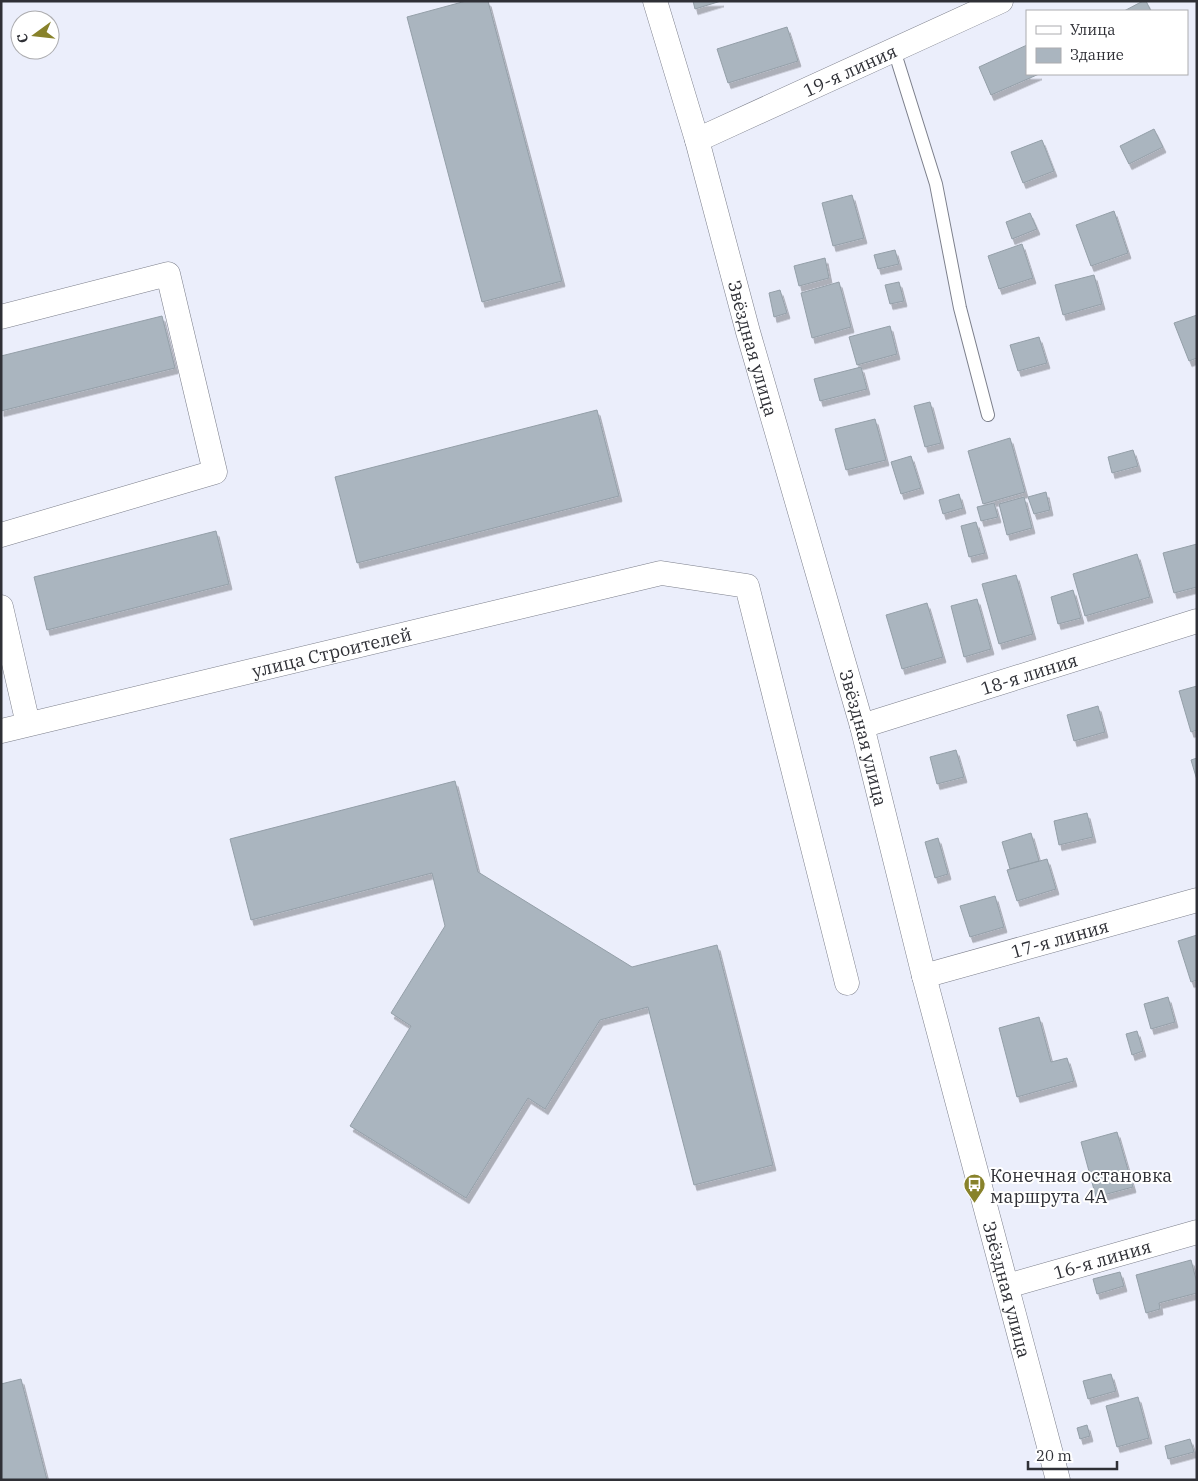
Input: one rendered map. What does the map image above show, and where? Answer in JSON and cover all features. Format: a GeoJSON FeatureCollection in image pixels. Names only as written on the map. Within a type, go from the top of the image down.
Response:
{"type":"FeatureCollection","features":[{"type":"Feature","properties":{"kind":"street","name":"Звёздная улица"},"geometry":{"type":"LineString","coordinates":[[655,1],[697,140],[748,332],[862,726],[924,976],[1058,1480]]}},
{"type":"Feature","properties":{"kind":"street","name":"19-я линия"},"geometry":{"type":"LineString","coordinates":[[697,140],[1001,1]]}},
{"type":"Feature","properties":{"kind":"street"},"geometry":{"type":"LineString","coordinates":[[1,317],[168,274],[215,472],[1,535]]}},
{"type":"Feature","properties":{"kind":"street","name":"улица Строителей"},"geometry":{"type":"LineString","coordinates":[[1,731],[661,573],[747,586],[847,983]]}},
{"type":"Feature","properties":{"kind":"street"},"geometry":{"type":"LineString","coordinates":[[1,607],[28,724]]}},
{"type":"Feature","properties":{"kind":"street","name":"18-я линия"},"geometry":{"type":"LineString","coordinates":[[862,726],[1197,621]]}},
{"type":"Feature","properties":{"kind":"street","name":"17-я линия"},"geometry":{"type":"LineString","coordinates":[[924,976],[1197,900]]}},
{"type":"Feature","properties":{"kind":"street","name":"16-я линия"},"geometry":{"type":"LineString","coordinates":[[1007,1286],[1197,1232]]}},
{"type":"Feature","properties":{"kind":"lane"},"geometry":{"type":"LineString","coordinates":[[894,50],[936,184],[960,308],[988,415]]}},
{"type":"Feature","properties":{"kind":"building"},"geometry":{"type":"Polygon","coordinates":[[[466,1],[488,1],[562,281],[482,302],[407,17],[466,1]]]}},
{"type":"Feature","properties":{"kind":"building"},"geometry":{"type":"Polygon","coordinates":[[[693,1],[721,1],[695,9],[693,1]]]}},
{"type":"Feature","properties":{"kind":"building"},"geometry":{"type":"Polygon","coordinates":[[[1146,1],[1150,10],[1126,10],[1146,1]]]}},
{"type":"Feature","properties":{"kind":"building"},"geometry":{"type":"Polygon","coordinates":[[[787,27],[798,61],[728,83],[717,49],[787,27]]]}},
{"type":"Feature","properties":{"kind":"building"},"geometry":{"type":"Polygon","coordinates":[[[1026,45],[1026,75],[1037,75],[991,95],[979,67],[1026,45]]]}},
{"type":"Feature","properties":{"kind":"building"},"geometry":{"type":"Polygon","coordinates":[[[1154,129],[1163,147],[1129,164],[1120,146],[1154,129]]]}},
{"type":"Feature","properties":{"kind":"building"},"geometry":{"type":"Polygon","coordinates":[[[1042,140],[1054,171],[1023,183],[1011,152],[1042,140]]]}},
{"type":"Feature","properties":{"kind":"building"},"geometry":{"type":"Polygon","coordinates":[[[852,195],[864,238],[833,246],[822,203],[852,195]]]}},
{"type":"Feature","properties":{"kind":"building"},"geometry":{"type":"Polygon","coordinates":[[[1114,211],[1128,253],[1091,266],[1076,225],[1114,211]]]}},
{"type":"Feature","properties":{"kind":"building"},"geometry":{"type":"Polygon","coordinates":[[[1030,213],[1037,229],[1012,239],[1006,222],[1030,213]]]}},
{"type":"Feature","properties":{"kind":"building"},"geometry":{"type":"Polygon","coordinates":[[[1022,244],[1033,278],[999,289],[988,256],[1022,244]]]}},
{"type":"Feature","properties":{"kind":"building"},"geometry":{"type":"Polygon","coordinates":[[[895,250],[899,264],[878,269],[874,255],[895,250]]]}},
{"type":"Feature","properties":{"kind":"building"},"geometry":{"type":"Polygon","coordinates":[[[825,258],[829,278],[799,286],[794,266],[825,258]]]}},
{"type":"Feature","properties":{"kind":"building"},"geometry":{"type":"Polygon","coordinates":[[[1094,275],[1102,304],[1063,315],[1055,285],[1094,275]]]}},
{"type":"Feature","properties":{"kind":"building"},"geometry":{"type":"Polygon","coordinates":[[[839,282],[851,327],[812,338],[801,293],[839,282]]]}},
{"type":"Feature","properties":{"kind":"building"},"geometry":{"type":"Polygon","coordinates":[[[899,282],[904,301],[890,304],[885,285],[899,282]]]}},
{"type":"Feature","properties":{"kind":"building"},"geometry":{"type":"Polygon","coordinates":[[[780,290],[787,313],[774,317],[769,293],[780,290]]]}},
{"type":"Feature","properties":{"kind":"building"},"geometry":{"type":"Polygon","coordinates":[[[1197,315],[1197,358],[1189,361],[1174,323],[1197,315]]]}},
{"type":"Feature","properties":{"kind":"building"},"geometry":{"type":"Polygon","coordinates":[[[162,316],[175,368],[1,411],[1,356],[162,316]]]}},
{"type":"Feature","properties":{"kind":"building"},"geometry":{"type":"Polygon","coordinates":[[[890,326],[897,354],[857,365],[849,337],[890,326]]]}},
{"type":"Feature","properties":{"kind":"building"},"geometry":{"type":"Polygon","coordinates":[[[1039,337],[1047,363],[1018,371],[1010,345],[1039,337]]]}},
{"type":"Feature","properties":{"kind":"building"},"geometry":{"type":"Polygon","coordinates":[[[861,367],[867,389],[820,401],[814,379],[861,367]]]}},
{"type":"Feature","properties":{"kind":"building"},"geometry":{"type":"Polygon","coordinates":[[[930,402],[941,443],[925,447],[914,406],[930,402]]]}},
{"type":"Feature","properties":{"kind":"building"},"geometry":{"type":"Polygon","coordinates":[[[597,410],[619,496],[357,563],[335,477],[597,410]]]}},
{"type":"Feature","properties":{"kind":"building"},"geometry":{"type":"Polygon","coordinates":[[[875,419],[886,460],[846,470],[835,429],[875,419]]]}},
{"type":"Feature","properties":{"kind":"building"},"geometry":{"type":"Polygon","coordinates":[[[1010,438],[1025,492],[983,504],[968,451],[1010,438]]]}},
{"type":"Feature","properties":{"kind":"building"},"geometry":{"type":"Polygon","coordinates":[[[1133,450],[1138,466],[1112,473],[1108,457],[1133,450]]]}},
{"type":"Feature","properties":{"kind":"building"},"geometry":{"type":"Polygon","coordinates":[[[911,456],[921,488],[901,494],[891,462],[911,456]]]}},
{"type":"Feature","properties":{"kind":"building"},"geometry":{"type":"Polygon","coordinates":[[[1046,492],[1050,510],[1034,514],[1028,497],[1046,492]]]}},
{"type":"Feature","properties":{"kind":"building"},"geometry":{"type":"Polygon","coordinates":[[[959,494],[963,508],[943,514],[939,500],[959,494]]]}},
{"type":"Feature","properties":{"kind":"building"},"geometry":{"type":"Polygon","coordinates":[[[1024,497],[1032,528],[1007,535],[999,504],[1024,497]]]}},
{"type":"Feature","properties":{"kind":"building"},"geometry":{"type":"Polygon","coordinates":[[[994,503],[998,517],[981,521],[977,507],[994,503]]]}},
{"type":"Feature","properties":{"kind":"building"},"geometry":{"type":"Polygon","coordinates":[[[976,522],[985,553],[969,557],[961,526],[976,522]]]}},
{"type":"Feature","properties":{"kind":"building"},"geometry":{"type":"Polygon","coordinates":[[[216,531],[229,584],[47,630],[34,577],[216,531]]]}},
{"type":"Feature","properties":{"kind":"building"},"geometry":{"type":"Polygon","coordinates":[[[1197,544],[1197,587],[1174,593],[1163,553],[1197,544]]]}},
{"type":"Feature","properties":{"kind":"building"},"geometry":{"type":"Polygon","coordinates":[[[1137,554],[1150,597],[1085,616],[1073,574],[1137,554]]]}},
{"type":"Feature","properties":{"kind":"building"},"geometry":{"type":"Polygon","coordinates":[[[1016,575],[1033,634],[999,644],[982,584],[1016,575]]]}},
{"type":"Feature","properties":{"kind":"building"},"geometry":{"type":"Polygon","coordinates":[[[1073,590],[1081,618],[1058,624],[1051,597],[1073,590]]]}},
{"type":"Feature","properties":{"kind":"building"},"geometry":{"type":"Polygon","coordinates":[[[977,599],[991,649],[964,657],[951,606],[977,599]]]}},
{"type":"Feature","properties":{"kind":"building"},"geometry":{"type":"Polygon","coordinates":[[[927,603],[943,657],[902,669],[886,615],[927,603]]]}},
{"type":"Feature","properties":{"kind":"building"},"geometry":{"type":"Polygon","coordinates":[[[1197,686],[1197,730],[1191,732],[1179,691],[1197,686]]]}},
{"type":"Feature","properties":{"kind":"building"},"geometry":{"type":"Polygon","coordinates":[[[1098,706],[1105,732],[1074,741],[1067,715],[1098,706]]]}},
{"type":"Feature","properties":{"kind":"building"},"geometry":{"type":"Polygon","coordinates":[[[956,750],[964,777],[937,784],[930,757],[956,750]]]}},
{"type":"Feature","properties":{"kind":"building"},"geometry":{"type":"Polygon","coordinates":[[[1197,758],[1197,780],[1191,760],[1197,758]]]}},
{"type":"Feature","properties":{"kind":"building"},"geometry":{"type":"Polygon","coordinates":[[[455,781],[478,872],[632,967],[717,945],[773,1165],[694,1185],[648,1007],[600,1020],[545,1109],[528,1098],[466,1198],[350,1126],[411,1026],[391,1013],[445,926],[432,873],[251,920],[230,839],[455,781]]]}},
{"type":"Feature","properties":{"kind":"building"},"geometry":{"type":"Polygon","coordinates":[[[1087,813],[1093,837],[1059,845],[1054,821],[1087,813]]]}},
{"type":"Feature","properties":{"kind":"building"},"geometry":{"type":"Polygon","coordinates":[[[1031,833],[1039,861],[1010,869],[1002,842],[1031,833]]]}},
{"type":"Feature","properties":{"kind":"building"},"geometry":{"type":"Polygon","coordinates":[[[938,838],[948,874],[935,878],[925,842],[938,838]]]}},
{"type":"Feature","properties":{"kind":"building"},"geometry":{"type":"Polygon","coordinates":[[[1047,859],[1056,889],[1017,901],[1007,870],[1047,859]]]}},
{"type":"Feature","properties":{"kind":"building"},"geometry":{"type":"Polygon","coordinates":[[[995,896],[1004,927],[970,937],[960,906],[995,896]]]}},
{"type":"Feature","properties":{"kind":"building"},"geometry":{"type":"Polygon","coordinates":[[[1197,935],[1197,980],[1191,982],[1178,941],[1197,935]]]}},
{"type":"Feature","properties":{"kind":"building"},"geometry":{"type":"Polygon","coordinates":[[[1168,997],[1175,1022],[1151,1029],[1144,1004],[1168,997]]]}},
{"type":"Feature","properties":{"kind":"building"},"geometry":{"type":"Polygon","coordinates":[[[1039,1017],[1051,1062],[1067,1058],[1074,1081],[1017,1097],[999,1028],[1039,1017]]]}},
{"type":"Feature","properties":{"kind":"building"},"geometry":{"type":"Polygon","coordinates":[[[1137,1031],[1143,1051],[1132,1055],[1126,1034],[1137,1031]]]}},
{"type":"Feature","properties":{"kind":"building"},"geometry":{"type":"Polygon","coordinates":[[[1117,1132],[1133,1187],[1096,1197],[1081,1142],[1117,1132]]]}},
{"type":"Feature","properties":{"kind":"building"},"geometry":{"type":"Polygon","coordinates":[[[1191,1260],[1197,1283],[1197,1293],[1159,1303],[1160,1309],[1146,1313],[1136,1275],[1191,1260]]]}},
{"type":"Feature","properties":{"kind":"building"},"geometry":{"type":"Polygon","coordinates":[[[1120,1272],[1124,1286],[1097,1294],[1093,1279],[1120,1272]]]}},
{"type":"Feature","properties":{"kind":"building"},"geometry":{"type":"Polygon","coordinates":[[[1111,1374],[1116,1391],[1088,1399],[1083,1381],[1111,1374]]]}},
{"type":"Feature","properties":{"kind":"building"},"geometry":{"type":"Polygon","coordinates":[[[21,1379],[47,1480],[1,1480],[1,1384],[21,1379]]]}},
{"type":"Feature","properties":{"kind":"building"},"geometry":{"type":"Polygon","coordinates":[[[1138,1397],[1149,1438],[1117,1447],[1106,1406],[1138,1397]]]}},
{"type":"Feature","properties":{"kind":"building"},"geometry":{"type":"Polygon","coordinates":[[[1087,1425],[1090,1436],[1080,1439],[1077,1428],[1087,1425]]]}},
{"type":"Feature","properties":{"kind":"building"},"geometry":{"type":"Polygon","coordinates":[[[1190,1439],[1194,1452],[1168,1459],[1165,1446],[1190,1439]]]}},
{"type":"Feature","properties":{"kind":"place","name":"Конечная остановка маршрута 4А"},"geometry":{"type":"Point","coordinates":[974,1204]}}]}
